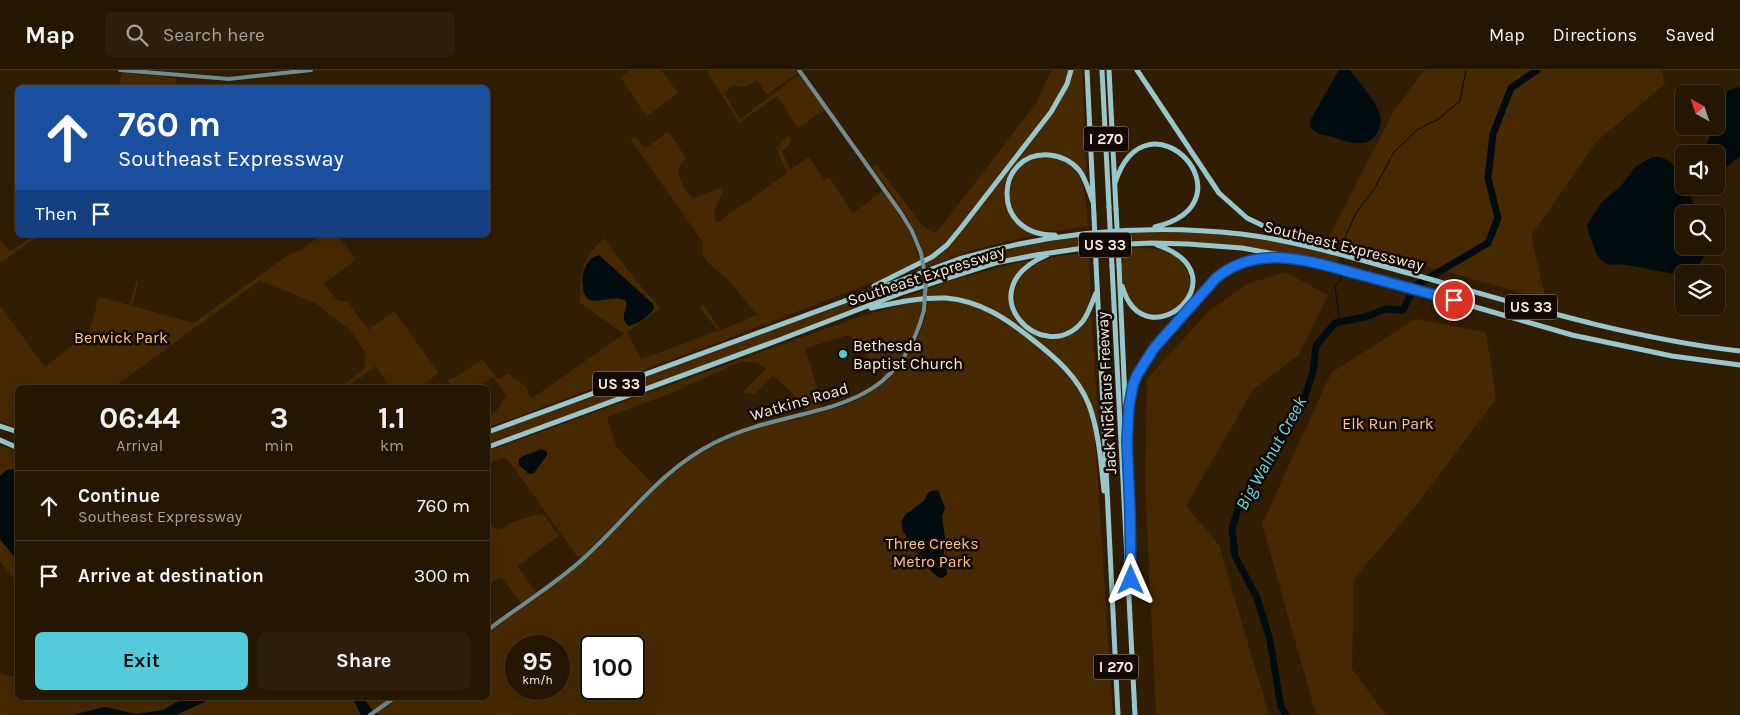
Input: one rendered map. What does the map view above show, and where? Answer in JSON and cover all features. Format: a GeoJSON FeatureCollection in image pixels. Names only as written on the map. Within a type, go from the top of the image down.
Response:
{"type":"FeatureCollection","features":[{"type":"Feature","properties":{"kind":"highway"},"geometry":{"type":"LineString","coordinates":[[836,304],[932,258],[946,245],[1042,124],[1063,91],[1071,70]]}},
{"type":"Feature","properties":{"kind":"highway","name":"Jack Nicklaus Freeway"},"geometry":{"type":"LineString","coordinates":[[1087,70],[1118,715]]}},
{"type":"Feature","properties":{"kind":"highway","name":"Jack Nicklaus Freeway"},"geometry":{"type":"LineString","coordinates":[[1102,70],[1135,715]]}},
{"type":"Feature","properties":{"kind":"highway"},"geometry":{"type":"LineString","coordinates":[[1109,70],[1130,511],[1130,621]]}},
{"type":"Feature","properties":{"kind":"highway"},"geometry":{"type":"LineString","coordinates":[[1137,70],[1219,193],[1247,218],[1302,245]]}},
{"type":"Feature","properties":{"kind":"highway"},"geometry":{"type":"LineString","coordinates":[[1115,183],[1118,173],[1127,159],[1137,150],[1149,146],[1169,147],[1182,153],[1191,163],[1196,173],[1197,190],[1188,210],[1175,221],[1146,229]]}},
{"type":"Feature","properties":{"kind":"highway"},"geometry":{"type":"LineString","coordinates":[[1076,234],[1051,235],[1038,233],[1020,224],[1010,212],[1007,202],[1007,186],[1011,176],[1018,167],[1031,158],[1046,154],[1060,156],[1072,163],[1080,173],[1093,202]]}},
{"type":"Feature","properties":{"kind":"highway","name":"Southeast Expressway"},"geometry":{"type":"LineString","coordinates":[[490,431],[979,253],[1026,242],[1076,234],[1146,229],[1242,234],[1302,245],[1622,331],[1686,344],[1740,350]]}},
{"type":"Feature","properties":{"kind":"highway"},"geometry":{"type":"LineString","coordinates":[[1119,274],[1125,295],[1133,306],[1142,313],[1152,317],[1164,316],[1176,312],[1182,307],[1187,301],[1192,287],[1192,277],[1187,264],[1175,252],[1152,243]]}},
{"type":"Feature","properties":{"kind":"highway","name":"Southeast Expressway"},"geometry":{"type":"LineString","coordinates":[[490,446],[904,292],[966,272],[1015,259],[1104,245],[1152,243],[1227,246],[1296,258],[1389,282],[1572,335],[1672,356],[1740,365]]}},
{"type":"Feature","properties":{"kind":"highway"},"geometry":{"type":"LineString","coordinates":[[1057,251],[1032,262],[1021,271],[1014,283],[1012,303],[1016,314],[1023,324],[1033,332],[1042,335],[1065,334],[1084,320],[1097,290]]}},
{"type":"Feature","properties":{"kind":"highway"},"geometry":{"type":"LineString","coordinates":[[1127,440],[1129,406],[1137,375],[1154,348],[1204,290],[1220,274],[1243,262],[1274,258],[1296,258]]}},
{"type":"Feature","properties":{"kind":"highway"},"geometry":{"type":"LineString","coordinates":[[858,310],[922,299],[945,298],[966,301],[1000,315],[1057,360],[1078,384],[1093,418],[1102,471],[1110,543]]}},
{"type":"Feature","properties":{"kind":"highway"},"geometry":{"type":"LineString","coordinates":[[0,426],[15,431]]}},
{"type":"Feature","properties":{"kind":"highway"},"geometry":{"type":"LineString","coordinates":[[0,440],[15,447]]}},
{"type":"Feature","properties":{"kind":"street"},"geometry":{"type":"LineString","coordinates":[[120,70],[226,79],[311,70]]}},
{"type":"Feature","properties":{"kind":"street","name":"Watkins Road"},"geometry":{"type":"LineString","coordinates":[[490,629],[580,562],[661,479],[692,456],[737,432],[842,404],[864,394],[878,385],[896,368],[909,350],[918,332],[924,310],[926,280],[921,253],[912,232],[897,206],[799,70]]}},
{"type":"Feature","properties":{"kind":"street"},"geometry":{"type":"LineString","coordinates":[[370,715],[391,700]]}},
{"type":"Feature","properties":{"kind":"green space"},"geometry":{"type":"Polygon","coordinates":[[[630,70],[661,70],[678,93],[647,116],[620,77],[630,70]]]}},
{"type":"Feature","properties":{"kind":"green space"},"geometry":{"type":"Polygon","coordinates":[[[796,70],[798,72],[767,95],[757,80],[745,87],[734,85],[724,93],[740,119],[799,75],[825,109],[798,128],[777,96],[739,123],[707,71],[796,70]]]}},
{"type":"Feature","properties":{"kind":"green space"},"geometry":{"type":"Polygon","coordinates":[[[1051,70],[1069,70],[1064,84],[1048,112],[949,239],[927,258],[900,272],[719,342],[490,426],[490,414],[498,409],[506,395],[493,377],[481,385],[452,385],[448,380],[458,376],[482,359],[497,379],[508,374],[526,387],[531,399],[624,334],[580,303],[583,267],[596,246],[604,238],[637,282],[661,308],[627,332],[641,359],[718,331],[700,307],[703,305],[721,330],[757,315],[728,280],[707,262],[702,254],[702,241],[631,140],[632,138],[636,138],[646,148],[666,133],[670,134],[686,158],[680,166],[679,173],[683,185],[693,199],[720,188],[723,190],[715,211],[717,223],[787,173],[776,147],[788,136],[791,138],[790,144],[782,151],[790,170],[809,157],[824,180],[829,177],[853,213],[883,191],[909,230],[918,257],[924,257],[921,245],[910,221],[872,168],[876,165],[923,226],[934,233],[938,231],[1037,102],[1051,70]]]}},
{"type":"Feature","properties":{"kind":"green space"},"geometry":{"type":"Polygon","coordinates":[[[1073,70],[1082,70],[1087,183],[1077,167],[1069,159],[1051,152],[1035,153],[1021,161],[1010,174],[1005,189],[1006,206],[1015,222],[1034,235],[976,249],[916,271],[936,256],[1047,120],[1073,70]]]}},
{"type":"Feature","properties":{"kind":"green space"},"geometry":{"type":"Polygon","coordinates":[[[1425,70],[1662,70],[1665,84],[1597,141],[1531,236],[1546,300],[1328,238],[1395,109],[1425,70]]]}},
{"type":"Feature","properties":{"kind":"green space"},"geometry":{"type":"Polygon","coordinates":[[[123,73],[177,78],[176,85],[138,85],[119,84],[123,73]]]}},
{"type":"Feature","properties":{"kind":"green space"},"geometry":{"type":"Polygon","coordinates":[[[1045,156],[1059,159],[1069,165],[1081,180],[1086,202],[1088,226],[1052,231],[1038,230],[1022,222],[1016,215],[1010,196],[1014,177],[1027,162],[1045,156]]]}},
{"type":"Feature","properties":{"kind":"green space"},"geometry":{"type":"Polygon","coordinates":[[[1104,233],[1218,234],[1284,244],[1339,257],[1337,265],[1287,254],[1240,247],[1193,242],[1147,241],[1055,249],[1007,259],[958,272],[490,443],[490,433],[947,266],[1029,244],[1104,233]]]}},
{"type":"Feature","properties":{"kind":"green space"},"geometry":{"type":"Polygon","coordinates":[[[32,237],[37,237],[0,263],[0,239],[10,252],[32,237]]]}},
{"type":"Feature","properties":{"kind":"green space","name":"Berwick Park"},"geometry":{"type":"Polygon","coordinates":[[[318,237],[340,237],[356,259],[324,284],[337,300],[348,302],[368,330],[394,311],[439,373],[423,385],[388,385],[376,366],[350,385],[343,385],[364,369],[366,354],[351,331],[315,303],[260,280],[117,385],[15,385],[15,427],[0,421],[0,306],[45,367],[89,332],[99,297],[130,305],[136,281],[138,282],[132,306],[194,323],[288,255],[300,251],[318,237]]]}},
{"type":"Feature","properties":{"kind":"green space"},"geometry":{"type":"Polygon","coordinates":[[[1121,249],[1156,249],[1176,257],[1186,269],[1190,283],[1187,296],[1179,305],[1168,312],[1154,314],[1141,310],[1130,301],[1123,284],[1121,249]]]}},
{"type":"Feature","properties":{"kind":"green space"},"geometry":{"type":"Polygon","coordinates":[[[1089,253],[1090,296],[1087,310],[1081,320],[1065,331],[1049,333],[1035,330],[1024,322],[1017,310],[1015,297],[1017,284],[1025,272],[1040,262],[1051,258],[1089,253]]]}},
{"type":"Feature","properties":{"kind":"green space"},"geometry":{"type":"Polygon","coordinates":[[[1029,260],[1017,273],[1011,287],[1010,301],[1014,315],[1023,327],[1034,335],[1048,339],[1063,337],[1081,327],[1091,313],[1099,430],[1073,374],[1063,363],[1020,327],[998,312],[987,306],[961,298],[901,301],[900,299],[955,279],[1029,260]]]}},
{"type":"Feature","properties":{"kind":"green space"},"geometry":{"type":"Polygon","coordinates":[[[1285,272],[1328,295],[1299,354],[1253,390],[1186,506],[1219,545],[1269,715],[1156,715],[1145,484],[1147,379],[1209,311],[1247,284],[1285,272]]]}},
{"type":"Feature","properties":{"kind":"green space","name":"Three Creeks Metro Park"},"geometry":{"type":"Polygon","coordinates":[[[929,300],[950,300],[979,307],[1000,318],[1020,332],[1051,358],[1072,380],[1080,393],[1092,421],[1095,438],[1113,715],[0,715],[0,674],[15,677],[15,700],[490,700],[490,631],[562,578],[646,495],[668,476],[691,459],[717,444],[746,432],[778,422],[798,420],[800,417],[851,403],[864,396],[877,388],[898,368],[915,343],[921,330],[929,300]]]}},
{"type":"Feature","properties":{"kind":"green space"},"geometry":{"type":"Polygon","coordinates":[[[923,301],[915,333],[905,352],[885,377],[849,335],[805,348],[821,401],[821,408],[806,412],[801,402],[773,375],[755,394],[743,392],[766,369],[758,363],[742,361],[672,393],[607,417],[617,448],[653,484],[583,556],[579,557],[576,555],[509,461],[504,458],[490,462],[490,450],[855,318],[923,301]]]}},
{"type":"Feature","properties":{"kind":"green space","name":"Elk Run Park"},"geometry":{"type":"Polygon","coordinates":[[[1415,319],[1486,332],[1496,399],[1418,503],[1354,579],[1352,669],[1386,715],[1316,715],[1262,524],[1331,373],[1415,319]]]}},
{"type":"Feature","properties":{"kind":"green space"},"geometry":{"type":"Polygon","coordinates":[[[0,445],[15,451],[15,469],[7,470],[0,476],[0,445]]]}},
{"type":"Feature","properties":{"kind":"green space"},"geometry":{"type":"Polygon","coordinates":[[[537,514],[544,515],[559,536],[517,566],[536,592],[521,603],[501,577],[490,584],[490,525],[499,530],[513,522],[537,514]]]}},
{"type":"Feature","properties":{"kind":"green space"},"geometry":{"type":"Polygon","coordinates":[[[0,539],[15,558],[15,580],[0,561],[0,539]]]}},
{"type":"Feature","properties":{"kind":"shaded area"},"geometry":{"type":"Polygon","coordinates":[[[1339,70],[1350,70],[1380,114],[1381,122],[1378,132],[1367,142],[1344,141],[1320,134],[1309,126],[1311,119],[1339,70]]]}},
{"type":"Feature","properties":{"kind":"shaded area"},"geometry":{"type":"Polygon","coordinates":[[[1740,87],[1740,156],[1725,168],[1725,145],[1707,145],[1711,135],[1725,135],[1725,94],[1740,87]]]}},
{"type":"Feature","properties":{"kind":"shaded area"},"geometry":{"type":"Polygon","coordinates":[[[1652,157],[1657,157],[1666,159],[1675,168],[1675,195],[1690,195],[1694,205],[1675,205],[1675,255],[1704,255],[1697,265],[1675,265],[1675,273],[1665,272],[1621,264],[1608,265],[1597,255],[1587,225],[1602,202],[1621,186],[1635,167],[1652,157]]]}},
{"type":"Feature","properties":{"kind":"shaded area"},"geometry":{"type":"Polygon","coordinates":[[[599,255],[653,304],[654,308],[650,314],[629,326],[624,320],[626,301],[613,299],[594,301],[585,295],[582,283],[584,270],[590,260],[599,255]]]}},
{"type":"Feature","properties":{"kind":"shaded area"},"geometry":{"type":"Polygon","coordinates":[[[541,449],[547,452],[547,455],[534,473],[529,474],[519,465],[519,459],[541,449]]]}},
{"type":"Feature","properties":{"kind":"shaded area"},"geometry":{"type":"Polygon","coordinates":[[[15,469],[15,558],[0,539],[0,476],[7,470],[15,469]]]}},
{"type":"Feature","properties":{"kind":"shaded area"},"geometry":{"type":"Polygon","coordinates":[[[938,490],[945,508],[942,516],[946,546],[944,556],[947,570],[947,574],[940,578],[932,572],[921,556],[913,549],[903,531],[901,522],[905,515],[925,500],[926,495],[931,491],[938,490]]]}},
{"type":"Feature","properties":{"kind":"shaded area"},"geometry":{"type":"Polygon","coordinates":[[[180,700],[209,700],[176,715],[72,715],[105,707],[136,714],[163,710],[180,700]]]}},
{"type":"Feature","properties":{"kind":"shaded area"},"geometry":{"type":"Polygon","coordinates":[[[353,700],[365,700],[371,709],[379,715],[361,715],[353,700]]]}},
{"type":"Feature","properties":{"kind":"waterway"},"geometry":{"type":"LineString","coordinates":[[1344,254],[1346,235],[1357,211],[1373,191],[1394,152],[1418,129],[1437,120],[1460,101],[1466,70]]}},
{"type":"Feature","properties":{"kind":"waterway","name":"Big Walnut Creek"},"geometry":{"type":"LineString","coordinates":[[1286,715],[1281,707],[1270,640],[1257,598],[1235,556],[1232,528],[1241,500],[1269,461],[1303,402],[1313,372],[1316,346],[1335,323],[1365,317],[1386,309],[1403,310],[1415,286],[1488,243],[1498,218],[1488,178],[1493,134],[1511,88],[1537,70]]}},
{"type":"Feature","properties":{"kind":"waterway"},"geometry":{"type":"LineString","coordinates":[[1342,269],[1343,258]]}},
{"type":"Feature","properties":{"kind":"waterway"},"geometry":{"type":"LineString","coordinates":[[1340,322],[1335,287],[1340,280],[1341,273]]}},
{"type":"Feature","properties":{"kind":"place","name":"Bethesda Baptist Church"},"geometry":{"type":"Point","coordinates":[843,354]}},
{"type":"Feature","properties":{"kind":"route"},"geometry":{"type":"LineString","coordinates":[[1131,580],[1127,440],[1130,396],[1133,385],[1154,348],[1216,278],[1226,270],[1243,262],[1279,257],[1296,258],[1454,300]]}}]}
